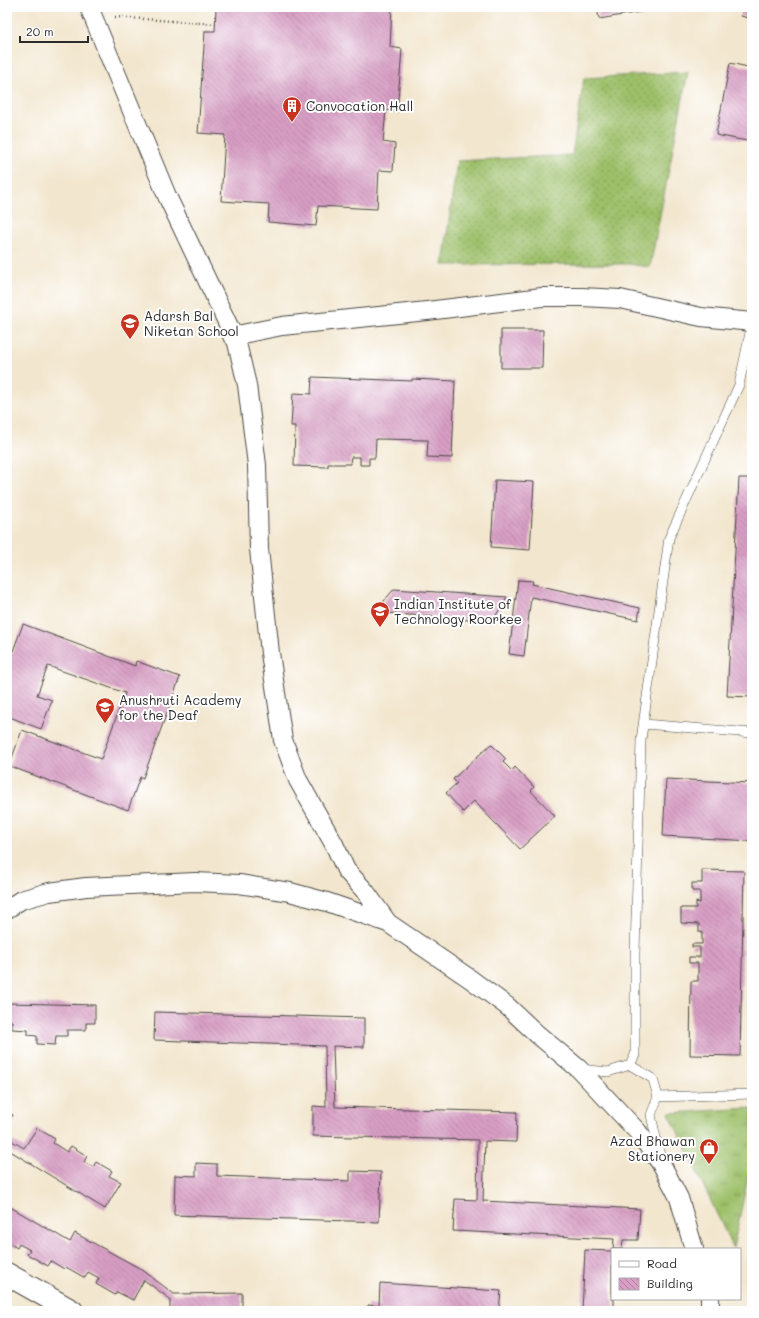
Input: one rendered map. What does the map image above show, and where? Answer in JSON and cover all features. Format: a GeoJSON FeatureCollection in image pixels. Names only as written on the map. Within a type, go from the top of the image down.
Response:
{"type":"FeatureCollection","features":[{"type":"Feature","properties":{"kind":"street"},"geometry":{"type":"LineString","coordinates":[[91,12],[167,196],[232,336],[237,343],[247,385],[255,443],[259,549],[270,654],[283,740],[298,780],[334,844],[346,870],[365,891],[388,923]]}},
{"type":"Feature","properties":{"kind":"street"},"geometry":{"type":"LineString","coordinates":[[232,336],[282,326],[420,312],[542,297],[620,299],[701,317],[752,323]]}},
{"type":"Feature","properties":{"kind":"street"},"geometry":{"type":"LineString","coordinates":[[7,909],[21,900],[64,890],[119,884],[195,882],[239,884],[290,892],[326,902],[388,923],[469,978],[507,1006],[537,1034],[579,1069],[638,1132],[662,1165],[679,1198],[694,1248]]}},
{"type":"Feature","properties":{"kind":"street"},"geometry":{"type":"LineString","coordinates":[[7,1274],[72,1311]]}},
{"type":"Feature","properties":{"kind":"street"},"geometry":{"type":"LineString","coordinates":[[710,1300],[710,1311]]}},
{"type":"Feature","properties":{"kind":"lane"},"geometry":{"type":"LineString","coordinates":[[579,1069],[608,1072],[630,1065],[635,1055],[635,945],[642,740],[669,538],[739,385],[752,323]]}},
{"type":"Feature","properties":{"kind":"lane"},"geometry":{"type":"LineString","coordinates":[[644,724],[752,733]]}},
{"type":"Feature","properties":{"kind":"lane"},"geometry":{"type":"LineString","coordinates":[[630,1065],[653,1079],[658,1097],[651,1115],[662,1165]]}},
{"type":"Feature","properties":{"kind":"lane"},"geometry":{"type":"LineString","coordinates":[[658,1097],[752,1094]]}},
{"type":"Feature","properties":{"kind":"path"},"geometry":{"type":"LineString","coordinates":[[91,12],[216,24]]}},
{"type":"Feature","properties":{"kind":"green space"},"geometry":{"type":"Polygon","coordinates":[[[688,72],[650,267],[628,264],[443,265],[457,161],[572,155],[584,78],[688,72]]]}},
{"type":"Feature","properties":{"kind":"green space"},"geometry":{"type":"Polygon","coordinates":[[[752,1108],[752,1158],[733,1248],[669,1113],[752,1108]]]}},
{"type":"Feature","properties":{"kind":"building","name":"Convocation Hall"},"geometry":{"type":"Polygon","coordinates":[[[216,7],[392,7],[390,47],[402,49],[397,112],[386,110],[383,142],[395,144],[393,171],[379,170],[377,209],[318,206],[316,226],[268,222],[269,204],[221,201],[225,135],[198,133],[205,31],[215,31],[216,7]]]}},
{"type":"Feature","properties":{"kind":"building"},"geometry":{"type":"Polygon","coordinates":[[[597,7],[663,7],[663,8],[599,19],[597,7]]]}},
{"type":"Feature","properties":{"kind":"building"},"geometry":{"type":"Polygon","coordinates":[[[744,7],[752,7],[752,19],[741,16],[744,7]]]}},
{"type":"Feature","properties":{"kind":"building"},"geometry":{"type":"Polygon","coordinates":[[[730,63],[752,68],[752,142],[716,135],[730,63]]]}},
{"type":"Feature","properties":{"kind":"building"},"geometry":{"type":"Polygon","coordinates":[[[501,330],[543,330],[542,368],[501,368],[501,330]]]}},
{"type":"Feature","properties":{"kind":"building"},"geometry":{"type":"Polygon","coordinates":[[[312,377],[412,381],[412,379],[455,381],[452,458],[427,457],[428,440],[376,439],[375,458],[369,458],[369,465],[360,465],[360,457],[351,457],[350,464],[328,464],[328,467],[294,466],[295,426],[291,426],[293,393],[311,394],[312,377]]]}},
{"type":"Feature","properties":{"kind":"building"},"geometry":{"type":"Polygon","coordinates":[[[739,478],[752,478],[752,697],[727,696],[739,478]]]}},
{"type":"Feature","properties":{"kind":"building"},"geometry":{"type":"Polygon","coordinates":[[[495,480],[534,482],[530,550],[491,547],[495,480]]]}},
{"type":"Feature","properties":{"kind":"building"},"geometry":{"type":"Polygon","coordinates":[[[518,580],[533,581],[532,584],[640,608],[638,620],[531,597],[524,656],[509,654],[518,580]]]}},
{"type":"Feature","properties":{"kind":"building"},"geometry":{"type":"Polygon","coordinates":[[[394,589],[507,597],[492,622],[375,612],[394,589]]]}},
{"type":"Feature","properties":{"kind":"building"},"geometry":{"type":"Polygon","coordinates":[[[23,624],[135,666],[136,661],[180,677],[143,778],[140,777],[128,810],[9,766],[22,730],[101,759],[125,693],[48,666],[37,695],[52,700],[41,729],[7,716],[7,667],[23,624]]]}},
{"type":"Feature","properties":{"kind":"building"},"geometry":{"type":"Polygon","coordinates":[[[491,744],[506,759],[503,762],[512,771],[515,767],[534,787],[531,791],[555,816],[520,849],[474,801],[463,812],[446,793],[457,783],[453,779],[491,744]]]}},
{"type":"Feature","properties":{"kind":"building"},"geometry":{"type":"Polygon","coordinates":[[[666,779],[752,783],[752,841],[663,836],[666,779]]]}},
{"type":"Feature","properties":{"kind":"building"},"geometry":{"type":"Polygon","coordinates":[[[702,870],[744,871],[740,1056],[690,1055],[691,981],[698,981],[698,963],[689,963],[689,957],[700,957],[700,947],[692,947],[692,944],[702,944],[702,932],[699,932],[699,924],[681,923],[681,908],[696,908],[696,902],[700,903],[700,891],[692,891],[692,883],[702,883],[702,870]]]}},
{"type":"Feature","properties":{"kind":"building"},"geometry":{"type":"Polygon","coordinates":[[[7,1003],[95,1005],[95,1023],[86,1023],[86,1030],[67,1030],[67,1036],[56,1036],[55,1045],[37,1044],[37,1036],[28,1035],[28,1030],[12,1029],[12,1021],[7,1021],[7,1003]]]}},
{"type":"Feature","properties":{"kind":"building"},"geometry":{"type":"Polygon","coordinates":[[[155,1012],[364,1018],[364,1047],[333,1046],[335,1107],[517,1112],[516,1142],[485,1141],[483,1201],[640,1209],[638,1240],[623,1240],[622,1248],[613,1248],[614,1239],[453,1231],[455,1199],[477,1200],[478,1140],[313,1136],[313,1106],[326,1107],[325,1046],[154,1040],[155,1012]]]}},
{"type":"Feature","properties":{"kind":"building"},"geometry":{"type":"Polygon","coordinates":[[[7,1111],[13,1115],[7,1124],[7,1111]]]}},
{"type":"Feature","properties":{"kind":"building"},"geometry":{"type":"Polygon","coordinates":[[[37,1128],[55,1139],[53,1143],[67,1152],[71,1146],[87,1156],[84,1162],[93,1167],[96,1162],[112,1171],[109,1176],[121,1182],[105,1209],[7,1149],[7,1138],[24,1148],[37,1128]]]}},
{"type":"Feature","properties":{"kind":"building"},"geometry":{"type":"Polygon","coordinates":[[[196,1163],[217,1164],[217,1176],[350,1181],[350,1171],[381,1172],[379,1222],[174,1215],[175,1175],[196,1176],[196,1163]]]}},
{"type":"Feature","properties":{"kind":"building"},"geometry":{"type":"Polygon","coordinates":[[[7,1205],[70,1242],[75,1233],[141,1269],[174,1294],[242,1293],[242,1311],[170,1311],[170,1299],[144,1280],[133,1300],[117,1292],[115,1295],[96,1284],[99,1278],[88,1272],[85,1278],[66,1267],[64,1269],[51,1261],[48,1266],[27,1254],[30,1250],[19,1244],[17,1248],[7,1242],[7,1205]]]}},
{"type":"Feature","properties":{"kind":"building"},"geometry":{"type":"Polygon","coordinates":[[[585,1250],[611,1251],[611,1300],[614,1300],[614,1311],[582,1311],[585,1250]]]}},
{"type":"Feature","properties":{"kind":"building"},"geometry":{"type":"Polygon","coordinates":[[[380,1283],[501,1291],[499,1311],[368,1311],[368,1305],[379,1306],[380,1283]]]}},
{"type":"Feature","properties":{"kind":"place","name":"Convocation Hall"},"geometry":{"type":"Point","coordinates":[292,123]}},
{"type":"Feature","properties":{"kind":"place","name":"Adarsh Bal Niketan School"},"geometry":{"type":"Point","coordinates":[130,340]}},
{"type":"Feature","properties":{"kind":"place","name":"Indian Institute of Technology Roorkee"},"geometry":{"type":"Point","coordinates":[380,628]}},
{"type":"Feature","properties":{"kind":"place","name":"Anushruti Academy for the Deaf"},"geometry":{"type":"Point","coordinates":[105,724]}},
{"type":"Feature","properties":{"kind":"place","name":"Azad Bhawan Stationery"},"geometry":{"type":"Point","coordinates":[709,1165]}}]}
